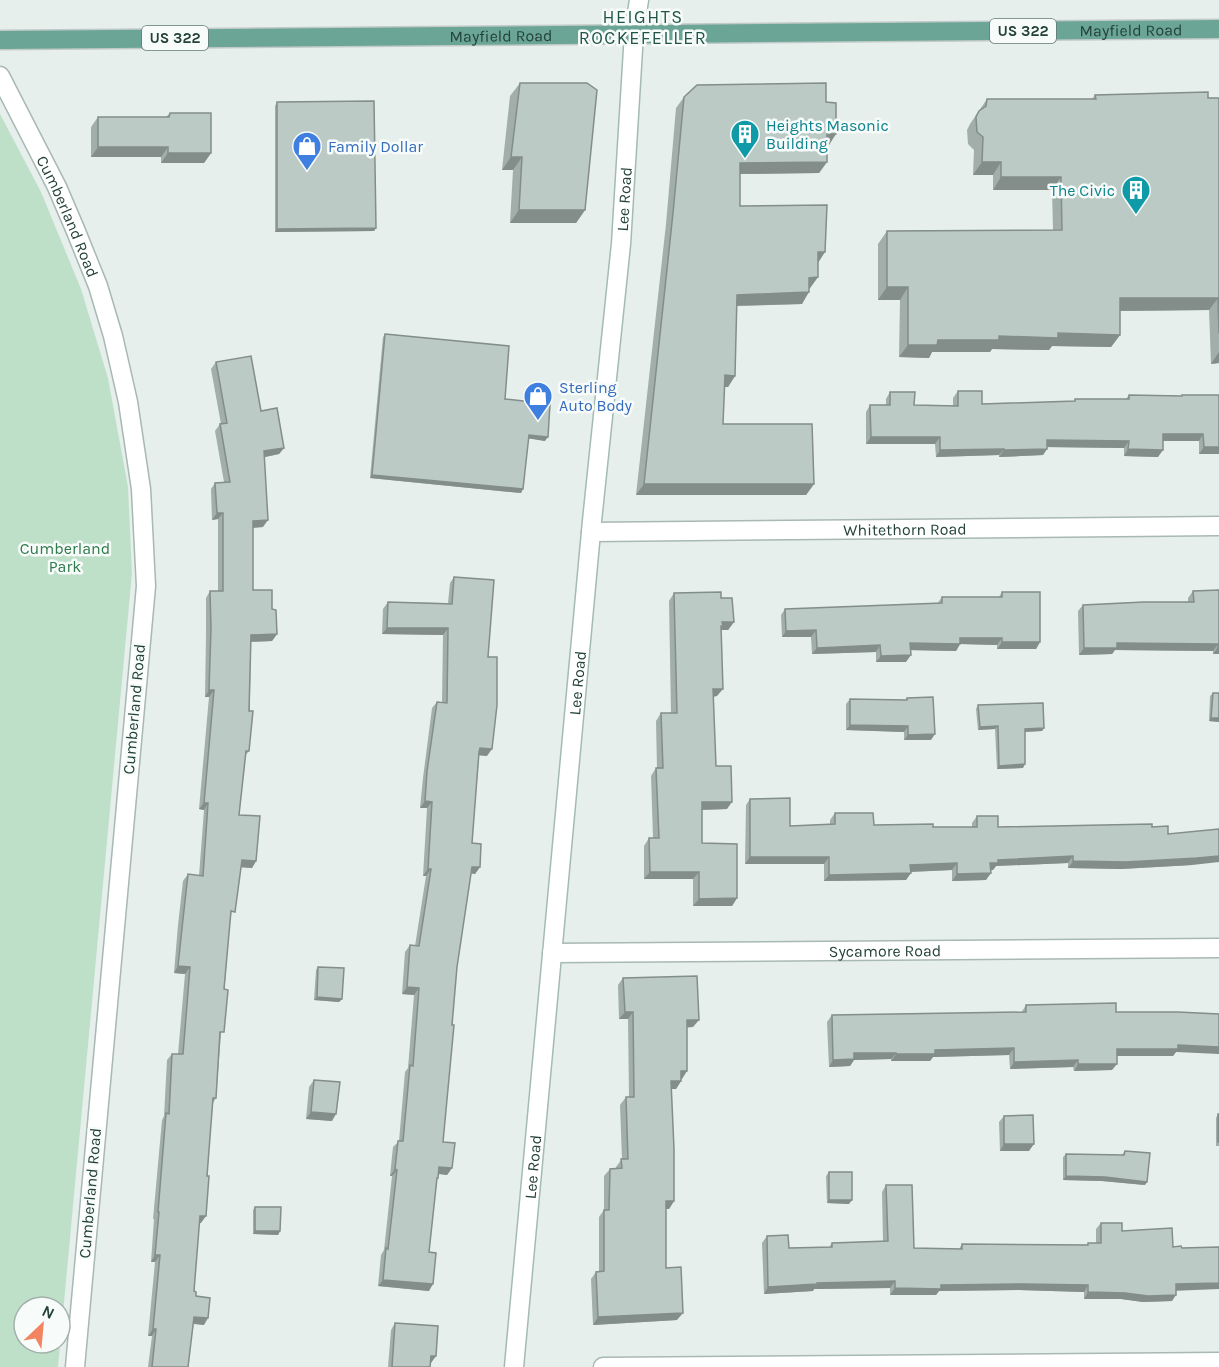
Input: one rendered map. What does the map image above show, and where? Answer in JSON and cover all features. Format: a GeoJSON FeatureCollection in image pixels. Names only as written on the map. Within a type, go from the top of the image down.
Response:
{"type":"FeatureCollection","features":[{"type":"Feature","properties":{"kind":"main road","name":"Mayfield Road"},"geometry":{"type":"LineString","coordinates":[[0,40],[1219,29]]}},
{"type":"Feature","properties":{"kind":"street","name":"Lee Road"},"geometry":{"type":"LineString","coordinates":[[514,1367],[591,532],[621,244],[634,33],[639,0]]}},
{"type":"Feature","properties":{"kind":"street","name":"Cumberland Road"},"geometry":{"type":"LineString","coordinates":[[0,76],[57,188],[98,286],[114,336],[128,402],[141,489],[146,586],[75,1367]]}},
{"type":"Feature","properties":{"kind":"street","name":"Whitethorn Road"},"geometry":{"type":"LineString","coordinates":[[591,532],[1219,526]]}},
{"type":"Feature","properties":{"kind":"street","name":"Sycamore Road"},"geometry":{"type":"LineString","coordinates":[[552,953],[1219,948]]}},
{"type":"Feature","properties":{"kind":"street"},"geometry":{"type":"LineString","coordinates":[[603,1367],[1219,1362]]}},
{"type":"Feature","properties":{"kind":"green space","name":"Cumberland Park"},"geometry":{"type":"Polygon","coordinates":[[[0,114],[41,192],[81,289],[108,378],[128,487],[132,573],[65,1295],[12,1295],[12,1355],[59,1355],[58,1367],[0,1367],[0,114]]]}},
{"type":"Feature","properties":{"kind":"building"},"geometry":{"type":"Polygon","coordinates":[[[520,83],[587,83],[597,90],[585,210],[519,210],[522,157],[511,157],[520,83]]]}},
{"type":"Feature","properties":{"kind":"building"},"geometry":{"type":"Polygon","coordinates":[[[826,83],[826,102],[836,103],[836,134],[827,134],[827,162],[740,163],[740,206],[827,205],[825,252],[818,252],[818,277],[809,278],[809,292],[737,295],[735,376],[725,375],[723,424],[812,424],[814,484],[644,484],[684,97],[697,85],[826,83]]]}},
{"type":"Feature","properties":{"kind":"building","name":"The Civic"},"geometry":{"type":"Polygon","coordinates":[[[1208,92],[1208,98],[1219,98],[1219,333],[1218,298],[1120,298],[1120,335],[1058,333],[1058,338],[999,336],[999,340],[938,340],[937,345],[908,345],[908,287],[887,287],[887,231],[1062,230],[1061,177],[1001,177],[1001,162],[982,162],[983,137],[977,132],[976,117],[979,111],[986,106],[987,99],[1096,99],[1095,95],[1208,92]]]}},
{"type":"Feature","properties":{"kind":"building"},"geometry":{"type":"Polygon","coordinates":[[[374,101],[376,228],[277,229],[277,102],[374,101]]]}},
{"type":"Feature","properties":{"kind":"building"},"geometry":{"type":"Polygon","coordinates":[[[170,113],[211,113],[211,153],[168,153],[168,147],[98,147],[98,117],[169,117],[170,113]]]}},
{"type":"Feature","properties":{"kind":"building"},"geometry":{"type":"Polygon","coordinates":[[[385,334],[509,346],[505,399],[550,404],[548,437],[529,435],[523,489],[372,475],[385,334]]]}},
{"type":"Feature","properties":{"kind":"building"},"geometry":{"type":"Polygon","coordinates":[[[251,356],[261,411],[277,408],[284,448],[264,451],[268,520],[253,521],[253,590],[272,590],[272,609],[276,610],[277,634],[251,635],[249,711],[253,711],[239,815],[260,816],[256,861],[242,860],[235,912],[231,911],[224,989],[228,990],[224,1032],[220,1032],[216,1098],[213,1098],[207,1176],[209,1176],[206,1216],[200,1216],[194,1291],[196,1296],[210,1298],[208,1318],[194,1317],[188,1367],[152,1367],[160,1255],[155,1255],[166,1113],[169,1114],[172,1054],[183,1054],[190,967],[178,966],[188,874],[203,876],[208,803],[204,803],[214,690],[209,690],[210,591],[223,591],[223,513],[217,513],[215,483],[230,482],[220,424],[227,423],[216,362],[251,356]]]}},
{"type":"Feature","properties":{"kind":"building"},"geometry":{"type":"Polygon","coordinates":[[[958,391],[982,391],[982,404],[1075,401],[1075,399],[1129,399],[1129,395],[1219,395],[1219,447],[1204,447],[1203,434],[1163,434],[1163,450],[1128,449],[1129,441],[1047,440],[1047,449],[940,450],[940,437],[871,437],[870,405],[890,405],[890,392],[915,392],[914,405],[958,406],[958,391]]]}},
{"type":"Feature","properties":{"kind":"building"},"geometry":{"type":"Polygon","coordinates":[[[454,577],[494,580],[488,657],[497,657],[497,705],[492,749],[480,748],[479,752],[472,843],[481,844],[480,867],[472,867],[457,967],[443,1142],[455,1143],[452,1168],[439,1167],[437,1178],[429,1252],[436,1253],[433,1284],[383,1280],[397,1170],[395,1169],[398,1141],[403,1141],[410,1065],[413,1066],[419,988],[407,987],[410,945],[419,946],[431,869],[428,869],[432,802],[425,801],[427,771],[437,702],[447,703],[448,628],[387,628],[388,602],[452,604],[454,577]]]}},
{"type":"Feature","properties":{"kind":"building"},"geometry":{"type":"Polygon","coordinates":[[[1219,590],[1219,647],[1218,644],[1117,643],[1117,648],[1084,648],[1083,605],[1194,602],[1193,591],[1219,590]]]}},
{"type":"Feature","properties":{"kind":"building"},"geometry":{"type":"Polygon","coordinates":[[[721,592],[721,598],[732,598],[734,622],[722,622],[723,689],[713,689],[716,766],[731,766],[732,802],[702,802],[702,843],[737,844],[737,898],[699,899],[699,872],[650,872],[649,838],[659,838],[656,768],[663,768],[661,713],[677,713],[674,593],[721,592]]]}},
{"type":"Feature","properties":{"kind":"building"},"geometry":{"type":"Polygon","coordinates":[[[1002,592],[1040,592],[1040,642],[1002,642],[1002,638],[960,638],[960,644],[910,643],[911,655],[881,656],[880,645],[817,648],[816,630],[786,631],[785,609],[942,603],[942,597],[1002,597],[1002,592]]]}},
{"type":"Feature","properties":{"kind":"building"},"geometry":{"type":"Polygon","coordinates":[[[1213,693],[1219,693],[1219,718],[1211,718],[1213,693]]]}},
{"type":"Feature","properties":{"kind":"building"},"geometry":{"type":"Polygon","coordinates":[[[933,697],[935,734],[908,735],[908,726],[850,725],[850,699],[907,700],[907,698],[933,697]]]}},
{"type":"Feature","properties":{"kind":"building"},"geometry":{"type":"Polygon","coordinates":[[[1043,703],[1044,728],[1025,729],[1025,764],[999,766],[998,726],[980,727],[978,705],[1043,703]]]}},
{"type":"Feature","properties":{"kind":"building"},"geometry":{"type":"Polygon","coordinates":[[[790,798],[790,826],[835,824],[835,813],[873,813],[874,825],[933,824],[933,827],[977,827],[977,816],[998,816],[998,827],[1152,824],[1152,827],[1168,826],[1168,834],[1219,829],[1219,856],[1126,862],[1073,861],[1073,856],[998,860],[998,863],[990,863],[991,873],[957,874],[957,863],[910,865],[911,873],[829,875],[829,857],[750,857],[750,799],[790,798]]]}},
{"type":"Feature","properties":{"kind":"building"},"geometry":{"type":"Polygon","coordinates":[[[318,967],[344,968],[342,999],[317,997],[318,967]]]}},
{"type":"Feature","properties":{"kind":"building"},"geometry":{"type":"Polygon","coordinates":[[[697,976],[699,1020],[687,1020],[687,1071],[681,1071],[681,1081],[671,1081],[674,1201],[666,1201],[666,1268],[681,1267],[683,1313],[598,1317],[596,1272],[604,1271],[604,1210],[609,1210],[610,1169],[622,1168],[621,1159],[628,1159],[626,1097],[634,1097],[633,1012],[625,1012],[623,978],[697,976]]]}},
{"type":"Feature","properties":{"kind":"building"},"geometry":{"type":"Polygon","coordinates":[[[1116,1003],[1116,1012],[1219,1014],[1219,1047],[1178,1045],[1178,1049],[1117,1049],[1117,1064],[1078,1064],[1078,1060],[1014,1062],[1014,1048],[935,1050],[935,1054],[854,1053],[854,1059],[833,1060],[832,1015],[1026,1012],[1026,1005],[1116,1003]]]}},
{"type":"Feature","properties":{"kind":"building"},"geometry":{"type":"Polygon","coordinates":[[[314,1080],[340,1082],[336,1114],[311,1112],[314,1080]]]}},
{"type":"Feature","properties":{"kind":"building"},"geometry":{"type":"Polygon","coordinates":[[[1219,1114],[1219,1142],[1218,1142],[1219,1114]]]}},
{"type":"Feature","properties":{"kind":"building"},"geometry":{"type":"Polygon","coordinates":[[[1033,1115],[1034,1144],[1004,1144],[1004,1116],[1033,1115]]]}},
{"type":"Feature","properties":{"kind":"building"},"geometry":{"type":"Polygon","coordinates":[[[1125,1151],[1150,1153],[1147,1182],[1105,1177],[1066,1176],[1066,1154],[1124,1155],[1125,1151]]]}},
{"type":"Feature","properties":{"kind":"building"},"geometry":{"type":"Polygon","coordinates":[[[829,1172],[852,1172],[852,1200],[829,1200],[829,1172]]]}},
{"type":"Feature","properties":{"kind":"building"},"geometry":{"type":"Polygon","coordinates":[[[886,1185],[912,1185],[914,1248],[962,1249],[962,1244],[1088,1245],[1088,1243],[1101,1243],[1101,1223],[1122,1223],[1122,1231],[1172,1228],[1173,1247],[1219,1247],[1219,1283],[1176,1284],[1176,1295],[1148,1296],[1088,1292],[1088,1285],[941,1285],[941,1289],[895,1288],[895,1281],[768,1287],[767,1236],[788,1235],[789,1248],[832,1247],[832,1243],[888,1241],[886,1185]]]}},
{"type":"Feature","properties":{"kind":"building"},"geometry":{"type":"Polygon","coordinates":[[[255,1207],[281,1207],[280,1231],[255,1231],[255,1207]]]}},
{"type":"Feature","properties":{"kind":"building"},"geometry":{"type":"Polygon","coordinates":[[[395,1323],[438,1326],[436,1356],[431,1356],[430,1367],[392,1367],[395,1323]]]}},
{"type":"Feature","properties":{"kind":"place","name":"Heights Masonic Building"},"geometry":{"type":"Point","coordinates":[745,160]}},
{"type":"Feature","properties":{"kind":"place","name":"Family Dollar"},"geometry":{"type":"Point","coordinates":[307,172]}},
{"type":"Feature","properties":{"kind":"place","name":"The Civic"},"geometry":{"type":"Point","coordinates":[1136,216]}},
{"type":"Feature","properties":{"kind":"place","name":"Sterling Auto Body"},"geometry":{"type":"Point","coordinates":[538,422]}},
{"type":"Feature","properties":{"kind":"district","name":"HEIGHTS ROCKEFELLER"},"geometry":{"type":"Point","coordinates":[643,27]}}]}
